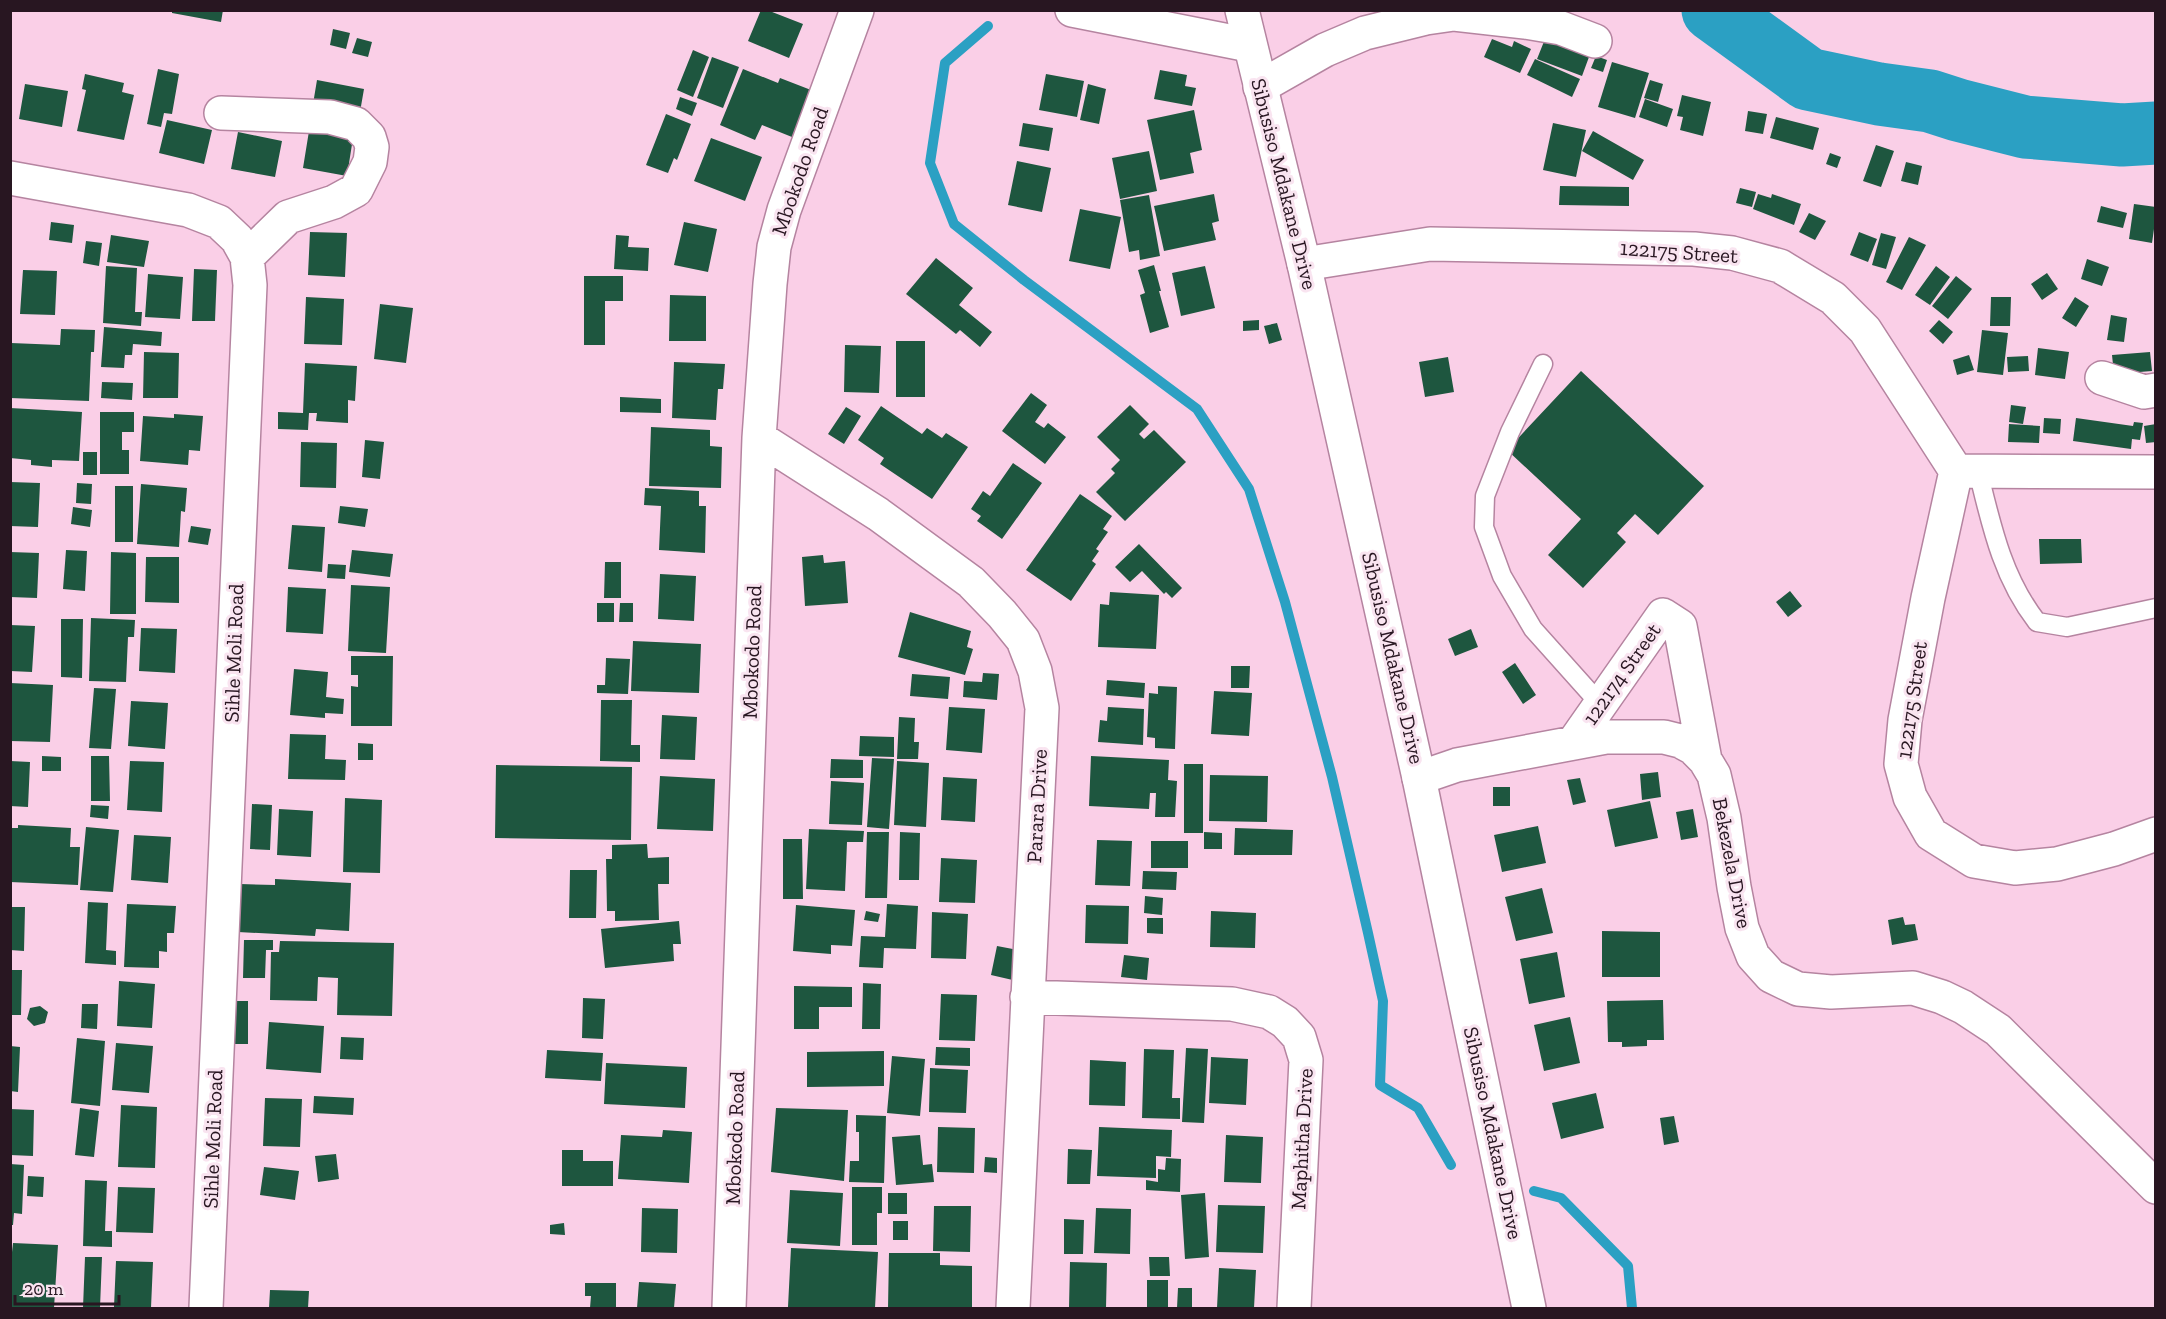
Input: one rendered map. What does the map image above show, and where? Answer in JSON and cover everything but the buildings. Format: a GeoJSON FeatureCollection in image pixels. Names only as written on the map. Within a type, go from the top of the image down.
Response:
{"type":"FeatureCollection","features":[{"type":"Feature","properties":{"kind":"street","name":"Mbokodo Road"},"geometry":{"type":"LineString","coordinates":[[729,1308],[759,438],[770,284],[774,247],[784,210],[857,10]]}},
{"type":"Feature","properties":{"kind":"street"},"geometry":{"type":"LineString","coordinates":[[1072,10],[1249,45]]}},
{"type":"Feature","properties":{"kind":"street","name":"Sibusiso Mdakane Drive"},"geometry":{"type":"LineString","coordinates":[[1242,10],[1304,264],[1419,778],[1528,1308]]}},
{"type":"Feature","properties":{"kind":"street"},"geometry":{"type":"LineString","coordinates":[[1260,87],[1325,50],[1365,33],[1426,18],[1454,14],[1561,28],[1595,41]]}},
{"type":"Feature","properties":{"kind":"street"},"geometry":{"type":"LineString","coordinates":[[221,113],[330,117],[356,124],[369,137],[372,147],[370,162],[356,190],[334,202],[288,217],[246,257]]}},
{"type":"Feature","properties":{"kind":"street","name":"Sihle Moli Road"},"geometry":{"type":"LineString","coordinates":[[10,178],[188,210],[219,222],[237,238],[246,257],[250,285],[206,1308]]}},
{"type":"Feature","properties":{"kind":"street","name":"122175 Street"},"geometry":{"type":"LineString","coordinates":[[1304,264],[1430,244],[1694,249],[1732,253],[1780,266],[1833,298],[1865,330],[1967,471],[1928,598],[1905,720],[1901,764],[1910,797],[1930,834],[1974,861],[2015,868],[2057,864],[2114,849],[2156,834]]}},
{"type":"Feature","properties":{"kind":"street"},"geometry":{"type":"LineString","coordinates":[[2102,378],[2144,392],[2156,390]]}},
{"type":"Feature","properties":{"kind":"street","name":"Parara Drive"},"geometry":{"type":"LineString","coordinates":[[759,438],[868,507],[971,582],[1023,640],[1035,671],[1042,708],[1013,1308]]}},
{"type":"Feature","properties":{"kind":"street"},"geometry":{"type":"LineString","coordinates":[[1967,471],[2156,472]]}},
{"type":"Feature","properties":{"kind":"street","name":"122174 Street"},"geometry":{"type":"LineString","coordinates":[[1574,742],[1663,615],[1680,626],[1705,760]]}},
{"type":"Feature","properties":{"kind":"street","name":"Bekezela Drive"},"geometry":{"type":"LineString","coordinates":[[1419,778],[1457,765],[1606,737],[1664,737],[1680,741],[1693,748],[1705,760],[1714,775],[1724,818],[1742,928],[1753,956],[1771,976],[1798,989],[1831,992],[1913,988],[1942,997],[1963,1007],[1998,1030],[2155,1185]]}},
{"type":"Feature","properties":{"kind":"street","name":"Maphitha Drive"},"geometry":{"type":"LineString","coordinates":[[1027,998],[1232,1004],[1269,1012],[1285,1022],[1299,1037],[1306,1060],[1294,1308]]}},
{"type":"Feature","properties":{"kind":"lane"},"geometry":{"type":"LineString","coordinates":[[1543,364],[1510,432],[1485,496],[1484,527],[1502,576],[1533,629],[1601,705]]}},
{"type":"Feature","properties":{"kind":"lane"},"geometry":{"type":"LineString","coordinates":[[1967,471],[2004,566],[2022,603],[2037,622],[2067,627],[2156,608]]}},
{"type":"Feature","properties":{"kind":"waterway"},"geometry":{"type":"LineString","coordinates":[[1713,10],[1808,79],[1879,94],[1930,101],[2025,127],[2122,135],[2156,133]]}},
{"type":"Feature","properties":{"kind":"waterway"},"geometry":{"type":"LineString","coordinates":[[988,26],[945,63],[930,163],[954,224],[1024,280],[1197,409],[1249,489],[1285,602],[1332,777],[1383,1001],[1380,1085],[1418,1108],[1451,1165]]}},
{"type":"Feature","properties":{"kind":"waterway"},"geometry":{"type":"LineString","coordinates":[[1534,1191],[1561,1198],[1628,1266],[1632,1308]]}}]}
